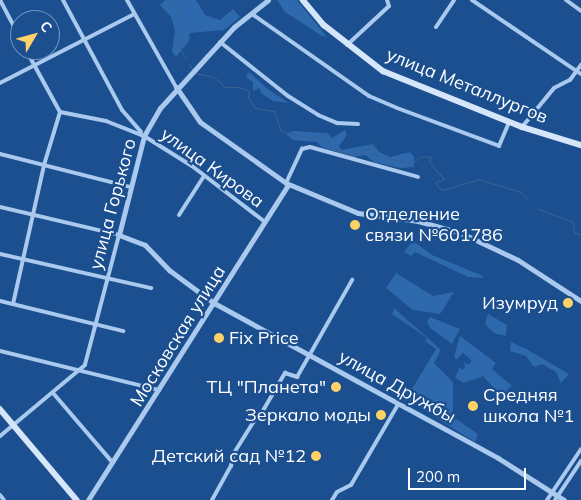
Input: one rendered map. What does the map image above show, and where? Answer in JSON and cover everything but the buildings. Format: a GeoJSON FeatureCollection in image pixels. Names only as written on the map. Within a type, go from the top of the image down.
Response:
{"type":"FeatureCollection","features":[{"type":"Feature","properties":{"kind":"main road","name":"улица Металлургов"},"geometry":{"type":"LineString","coordinates":[[303,0],[311,12],[347,45],[383,71],[522,127],[581,145]]}},
{"type":"Feature","properties":{"kind":"main road"},"geometry":{"type":"LineString","coordinates":[[0,410],[77,500]]}},
{"type":"Feature","properties":{"kind":"street"},"geometry":{"type":"LineString","coordinates":[[0,0],[10,19]]}},
{"type":"Feature","properties":{"kind":"street"},"geometry":{"type":"LineString","coordinates":[[63,0],[122,110],[144,136]]}},
{"type":"Feature","properties":{"kind":"street"},"geometry":{"type":"LineString","coordinates":[[127,0],[176,87],[200,122],[287,184],[358,213],[418,222],[461,233],[518,260],[581,301]]}},
{"type":"Feature","properties":{"kind":"street","name":"улица Горького"},"geometry":{"type":"LineString","coordinates":[[82,370],[96,324],[144,136],[176,87],[220,42],[268,0]]}},
{"type":"Feature","properties":{"kind":"street"},"geometry":{"type":"LineString","coordinates":[[347,45],[389,6],[387,0]]}},
{"type":"Feature","properties":{"kind":"street"},"geometry":{"type":"LineString","coordinates":[[436,27],[454,0]]}},
{"type":"Feature","properties":{"kind":"street"},"geometry":{"type":"LineString","coordinates":[[472,0],[581,74]]}},
{"type":"Feature","properties":{"kind":"street"},"geometry":{"type":"LineString","coordinates":[[566,0],[581,11]]}},
{"type":"Feature","properties":{"kind":"street"},"geometry":{"type":"LineString","coordinates":[[0,84],[134,14]]}},
{"type":"Feature","properties":{"kind":"street"},"geometry":{"type":"LineString","coordinates":[[252,14],[369,96],[397,108],[499,146],[509,122]]}},
{"type":"Feature","properties":{"kind":"street"},"geometry":{"type":"LineString","coordinates":[[220,42],[288,96],[318,115],[338,123],[358,124]]}},
{"type":"Feature","properties":{"kind":"street"},"geometry":{"type":"LineString","coordinates":[[14,304],[44,165],[60,112],[32,60]]}},
{"type":"Feature","properties":{"kind":"street"},"geometry":{"type":"LineString","coordinates":[[522,127],[554,88],[570,80],[581,65]]}},
{"type":"Feature","properties":{"kind":"street"},"geometry":{"type":"LineString","coordinates":[[60,112],[106,121],[144,136]]}},
{"type":"Feature","properties":{"kind":"street","name":"улица Кирова"},"geometry":{"type":"LineString","coordinates":[[144,136],[204,176],[265,222]]}},
{"type":"Feature","properties":{"kind":"street"},"geometry":{"type":"LineString","coordinates":[[287,184],[302,149],[310,147],[418,177]]}},
{"type":"Feature","properties":{"kind":"street"},"geometry":{"type":"LineString","coordinates":[[0,154],[130,187]]}},
{"type":"Feature","properties":{"kind":"street"},"geometry":{"type":"LineString","coordinates":[[179,215],[204,176]]}},
{"type":"Feature","properties":{"kind":"street","name":"Московская улица"},"geometry":{"type":"LineString","coordinates":[[88,500],[114,463],[287,184]]}},
{"type":"Feature","properties":{"kind":"street"},"geometry":{"type":"LineString","coordinates":[[0,207],[119,235]]}},
{"type":"Feature","properties":{"kind":"street","name":"улица Дружбы"},"geometry":{"type":"LineString","coordinates":[[119,235],[145,245],[170,270],[214,303],[400,403],[552,492],[556,498],[564,500]]}},
{"type":"Feature","properties":{"kind":"street"},"geometry":{"type":"LineString","coordinates":[[0,254],[151,288]]}},
{"type":"Feature","properties":{"kind":"street"},"geometry":{"type":"LineString","coordinates":[[212,500],[231,466],[234,453],[285,373],[297,377],[352,280]]}},
{"type":"Feature","properties":{"kind":"street"},"geometry":{"type":"LineString","coordinates":[[0,301],[123,331]]}},
{"type":"Feature","properties":{"kind":"street"},"geometry":{"type":"LineString","coordinates":[[0,351],[159,390]]}},
{"type":"Feature","properties":{"kind":"street"},"geometry":{"type":"LineString","coordinates":[[0,436],[82,370]]}},
{"type":"Feature","properties":{"kind":"street"},"geometry":{"type":"LineString","coordinates":[[53,392],[114,463]]}},
{"type":"Feature","properties":{"kind":"street"},"geometry":{"type":"LineString","coordinates":[[332,500],[337,492],[351,485],[400,403]]}},
{"type":"Feature","properties":{"kind":"street"},"geometry":{"type":"LineString","coordinates":[[547,500],[581,449]]}},
{"type":"Feature","properties":{"kind":"street"},"geometry":{"type":"LineString","coordinates":[[556,498],[581,461]]}},
{"type":"Feature","properties":{"kind":"street"},"geometry":{"type":"LineString","coordinates":[[0,495],[4,500]]}},
{"type":"Feature","properties":{"kind":"shaded area"},"geometry":{"type":"Polygon","coordinates":[[[165,0],[196,0],[205,15],[220,20],[233,9],[240,17],[224,30],[190,33],[189,41],[176,57],[172,52],[175,30],[171,17],[160,5],[165,0]]]}},
{"type":"Feature","properties":{"kind":"shaded area"},"geometry":{"type":"Polygon","coordinates":[[[277,0],[297,0],[327,37],[322,36],[285,12],[277,0]]]}},
{"type":"Feature","properties":{"kind":"shaded area"},"geometry":{"type":"Polygon","coordinates":[[[249,72],[269,90],[289,103],[273,101],[261,93],[260,88],[253,91],[253,82],[246,77],[249,72]]]}},
{"type":"Feature","properties":{"kind":"shaded area"},"geometry":{"type":"Polygon","coordinates":[[[345,130],[347,135],[339,146],[342,150],[373,144],[379,152],[390,157],[410,152],[414,157],[414,167],[401,168],[374,162],[365,155],[354,157],[322,147],[317,142],[293,140],[286,134],[293,131],[327,133],[332,138],[345,130]]]}},
{"type":"Feature","properties":{"kind":"shaded area"},"geometry":{"type":"Polygon","coordinates":[[[413,241],[432,255],[483,276],[482,278],[468,277],[415,252],[411,256],[404,252],[413,241]]]}},
{"type":"Feature","properties":{"kind":"shaded area"},"geometry":{"type":"Polygon","coordinates":[[[396,273],[433,296],[454,292],[440,314],[413,310],[386,288],[396,273]]]}},
{"type":"Feature","properties":{"kind":"shaded area"},"geometry":{"type":"Polygon","coordinates":[[[394,308],[441,350],[434,363],[453,382],[453,417],[478,434],[475,442],[406,399],[436,349],[425,341],[427,338],[392,314],[394,308]]]}},
{"type":"Feature","properties":{"kind":"shaded area"},"geometry":{"type":"Polygon","coordinates":[[[488,314],[507,325],[506,336],[494,333],[485,324],[488,314]]]}},
{"type":"Feature","properties":{"kind":"shaded area"},"geometry":{"type":"Polygon","coordinates":[[[430,317],[460,329],[452,344],[430,328],[427,322],[430,317]]]}},
{"type":"Feature","properties":{"kind":"shaded area"},"geometry":{"type":"Polygon","coordinates":[[[460,336],[496,363],[492,369],[512,386],[506,391],[512,399],[507,402],[483,376],[464,383],[455,378],[460,367],[462,370],[465,368],[464,362],[468,365],[472,361],[463,353],[456,360],[454,356],[460,336]]]}},
{"type":"Feature","properties":{"kind":"shaded area"},"geometry":{"type":"Polygon","coordinates":[[[511,342],[569,374],[561,383],[556,372],[542,364],[534,367],[526,356],[510,351],[511,342]]]}},
{"type":"Feature","properties":{"kind":"waterway"},"geometry":{"type":"LineString","coordinates":[[173,0],[179,12],[178,46],[186,59]]}},
{"type":"Feature","properties":{"kind":"waterway"},"geometry":{"type":"LineString","coordinates":[[189,64],[193,70]]}},
{"type":"Feature","properties":{"kind":"waterway"},"geometry":{"type":"LineString","coordinates":[[195,73],[214,77],[225,87],[239,87],[249,91],[248,97],[255,108],[274,111],[281,131],[309,138],[325,135],[331,147],[351,155],[364,151],[372,144],[376,155],[411,164],[421,156],[431,157],[429,162],[444,179],[436,182],[438,187],[443,190],[478,179],[521,192],[527,199]]}},
{"type":"Feature","properties":{"kind":"waterway"},"geometry":{"type":"LineString","coordinates":[[538,209],[573,222],[574,232],[581,235]]}},
{"type":"Feature","properties":{"kind":"place","name":"Отделение связи №601786"},"geometry":{"type":"Point","coordinates":[355,225]}},
{"type":"Feature","properties":{"kind":"place","name":"Изумруд"},"geometry":{"type":"Point","coordinates":[568,303]}},
{"type":"Feature","properties":{"kind":"place","name":"Fix Price"},"geometry":{"type":"Point","coordinates":[219,338]}},
{"type":"Feature","properties":{"kind":"place","name":"ТЦ \"Планета\""},"geometry":{"type":"Point","coordinates":[336,387]}},
{"type":"Feature","properties":{"kind":"place","name":"Средняя школа №1"},"geometry":{"type":"Point","coordinates":[473,406]}},
{"type":"Feature","properties":{"kind":"place","name":"Зеркало моды"},"geometry":{"type":"Point","coordinates":[381,415]}},
{"type":"Feature","properties":{"kind":"place","name":"Детский сад №12"},"geometry":{"type":"Point","coordinates":[316,456]}}]}
